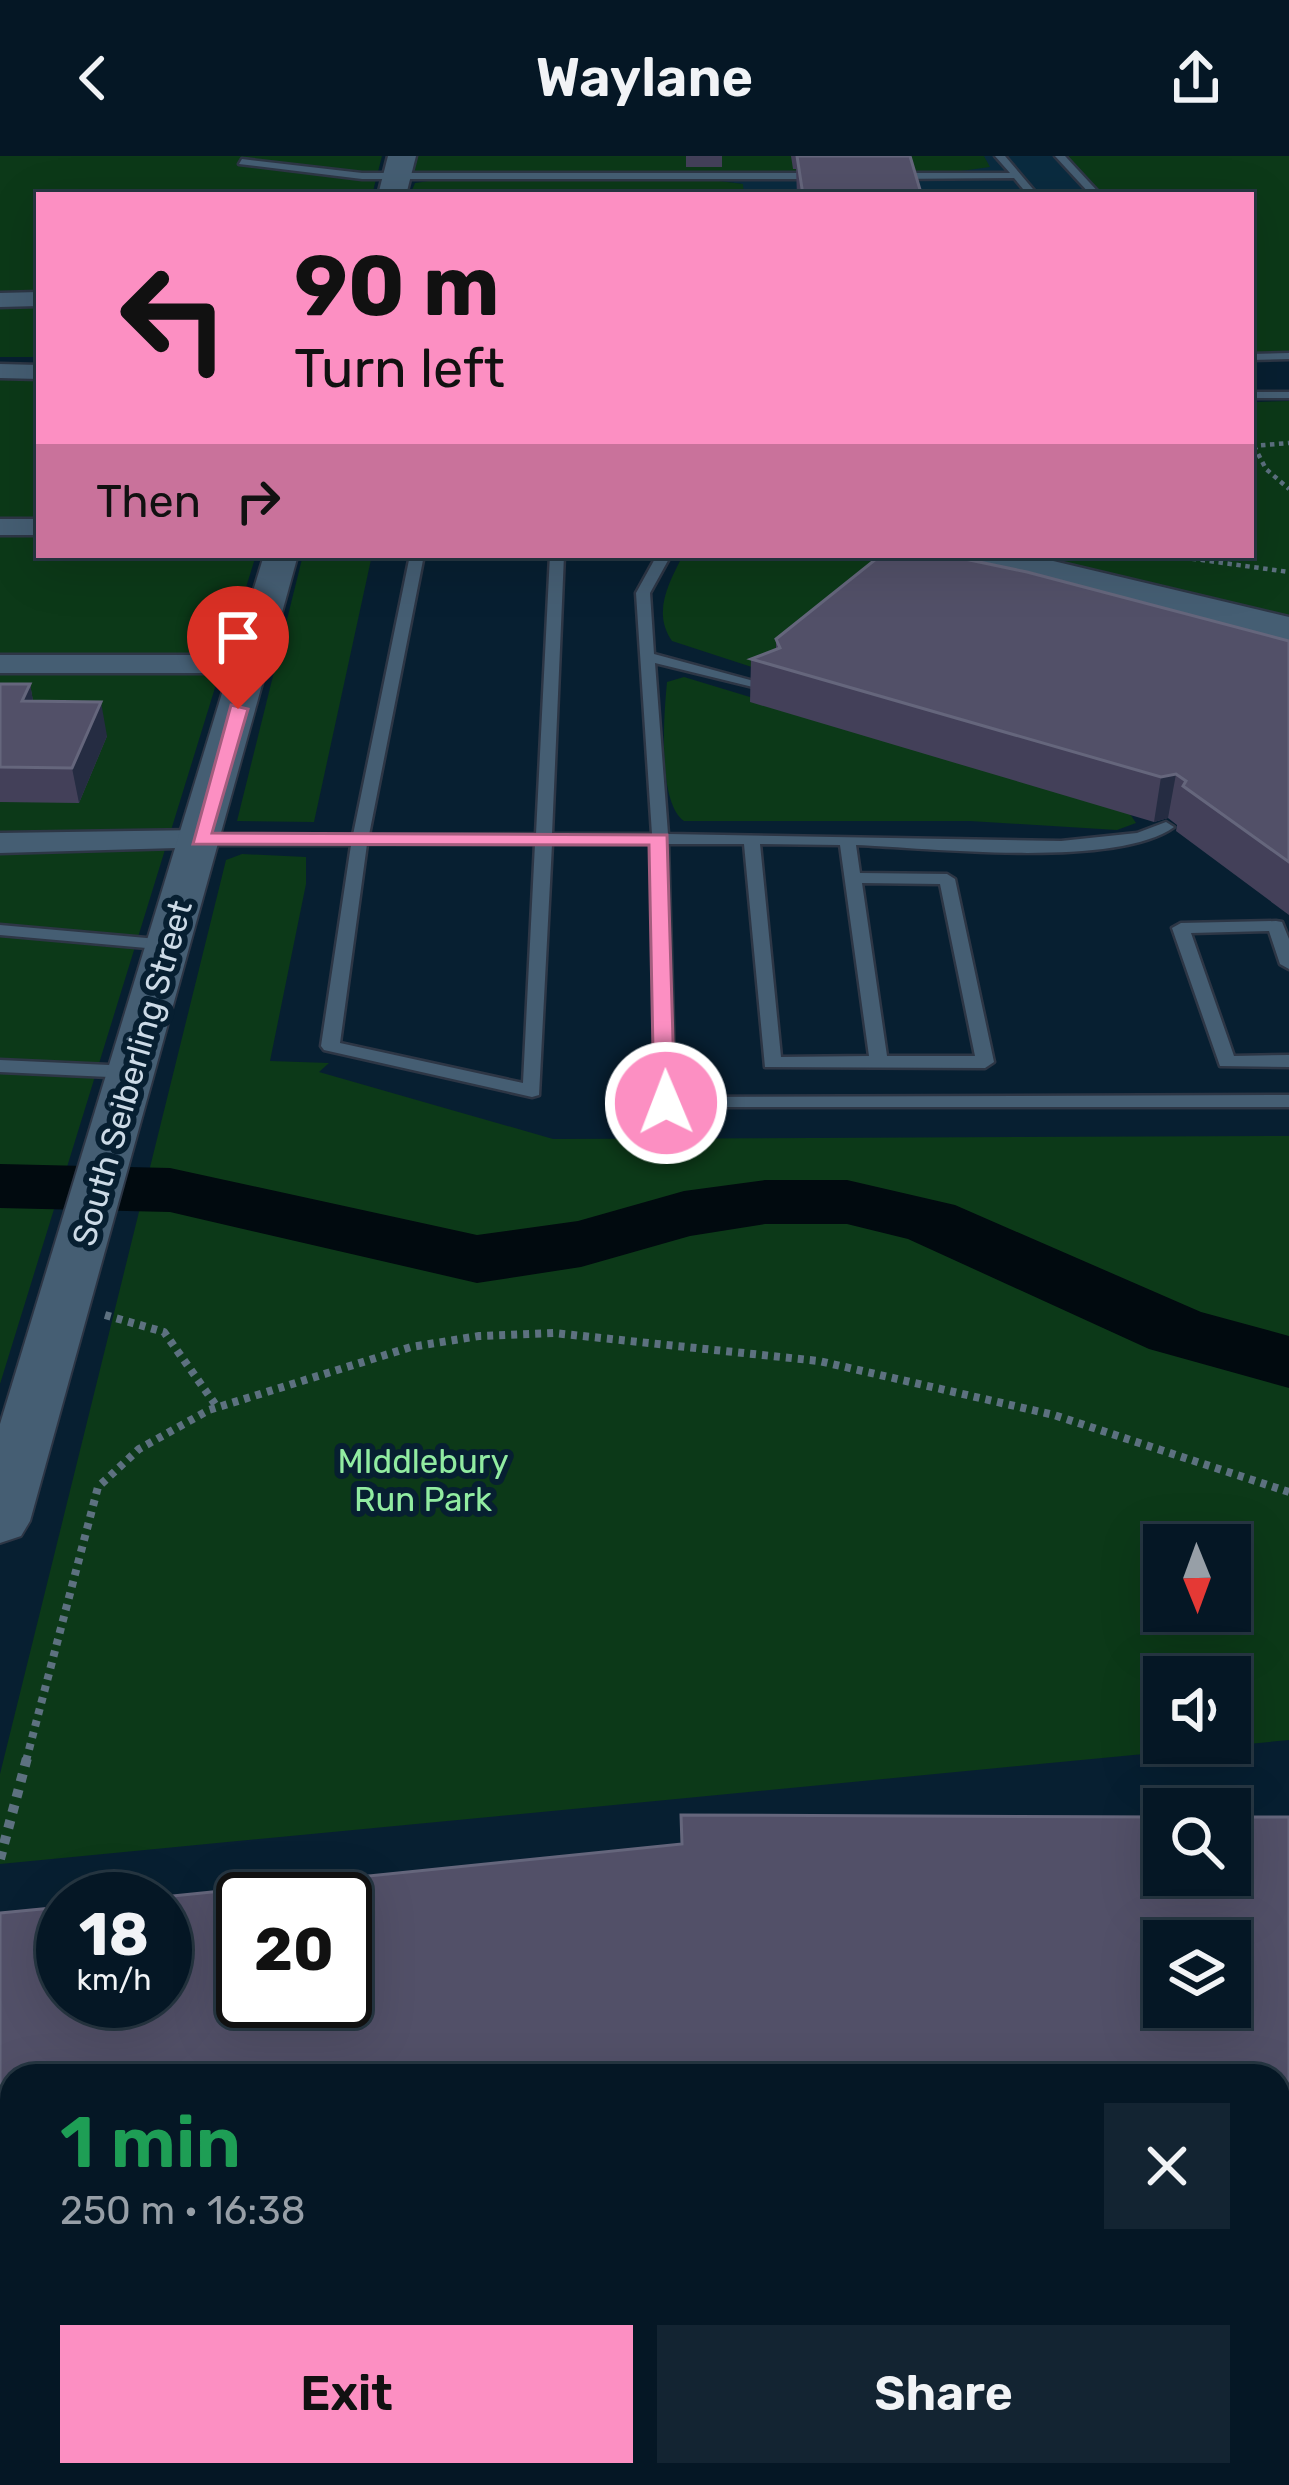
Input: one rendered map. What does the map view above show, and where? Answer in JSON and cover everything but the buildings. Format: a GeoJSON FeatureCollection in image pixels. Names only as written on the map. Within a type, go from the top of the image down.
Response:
{"type":"FeatureCollection","features":[{"type":"Feature","properties":{"kind":"main road"},"geometry":{"type":"LineString","coordinates":[[990,558],[1289,630]]}},
{"type":"Feature","properties":{"kind":"main road"},"geometry":{"type":"LineString","coordinates":[[936,566],[1289,651]]}},
{"type":"Feature","properties":{"kind":"street"},"geometry":{"type":"LineString","coordinates":[[0,299],[36,299]]}},
{"type":"Feature","properties":{"kind":"street"},"geometry":{"type":"LineString","coordinates":[[0,361],[36,361]]}},
{"type":"Feature","properties":{"kind":"street"},"geometry":{"type":"LineString","coordinates":[[0,371],[36,372]]}},
{"type":"Feature","properties":{"kind":"street"},"geometry":{"type":"LineString","coordinates":[[0,527],[36,526]]}},
{"type":"Feature","properties":{"kind":"street","name":"South Seiberling Street"},"geometry":{"type":"LineString","coordinates":[[0,1521],[280,558]]}},
{"type":"Feature","properties":{"kind":"street"},"geometry":{"type":"LineString","coordinates":[[0,664],[249,664]]}},
{"type":"Feature","properties":{"kind":"street"},"geometry":{"type":"LineString","coordinates":[[0,843],[200,840]]}},
{"type":"Feature","properties":{"kind":"lane"},"geometry":{"type":"LineString","coordinates":[[1000,156],[1030,192]]}},
{"type":"Feature","properties":{"kind":"lane"},"geometry":{"type":"LineString","coordinates":[[1060,156],[1093,192]]}},
{"type":"Feature","properties":{"kind":"lane"},"geometry":{"type":"LineString","coordinates":[[242,162],[310,173],[397,176],[827,176]]}},
{"type":"Feature","properties":{"kind":"lane"},"geometry":{"type":"LineString","coordinates":[[757,176],[759,192]]}},
{"type":"Feature","properties":{"kind":"lane"},"geometry":{"type":"LineString","coordinates":[[874,176],[1012,176]]}},
{"type":"Feature","properties":{"kind":"lane"},"geometry":{"type":"LineString","coordinates":[[944,176],[948,192]]}},
{"type":"Feature","properties":{"kind":"lane"},"geometry":{"type":"LineString","coordinates":[[1254,357],[1289,356]]}},
{"type":"Feature","properties":{"kind":"lane"},"geometry":{"type":"LineString","coordinates":[[1254,395],[1289,395]]}},
{"type":"Feature","properties":{"kind":"lane"},"geometry":{"type":"LineString","coordinates":[[416,558],[360,840],[330,1046],[532,1091],[557,558]]}},
{"type":"Feature","properties":{"kind":"lane"},"geometry":{"type":"LineString","coordinates":[[662,558],[643,593],[660,839],[666,1103],[1289,1101]]}},
{"type":"Feature","properties":{"kind":"lane"},"geometry":{"type":"LineString","coordinates":[[648,657],[769,687]]}},
{"type":"Feature","properties":{"kind":"lane"},"geometry":{"type":"LineString","coordinates":[[200,840],[1100,844],[1150,837],[1166,827]]}},
{"type":"Feature","properties":{"kind":"lane"},"geometry":{"type":"LineString","coordinates":[[752,840],[772,1063],[985,1063],[947,879],[853,878]]}},
{"type":"Feature","properties":{"kind":"lane"},"geometry":{"type":"LineString","coordinates":[[847,840],[879,1061]]}},
{"type":"Feature","properties":{"kind":"lane"},"geometry":{"type":"LineString","coordinates":[[1289,964],[1276,926],[1181,928],[1227,1062],[1289,1061]]}},
{"type":"Feature","properties":{"kind":"lane"},"geometry":{"type":"LineString","coordinates":[[0,930],[169,945]]}},
{"type":"Feature","properties":{"kind":"lane"},"geometry":{"type":"LineString","coordinates":[[0,1066],[132,1072]]}},
{"type":"Feature","properties":{"kind":"path"},"geometry":{"type":"LineString","coordinates":[[1254,446],[1289,443]]}},
{"type":"Feature","properties":{"kind":"path"},"geometry":{"type":"LineString","coordinates":[[1254,449],[1266,469],[1289,489]]}},
{"type":"Feature","properties":{"kind":"path"},"geometry":{"type":"LineString","coordinates":[[1187,558],[1289,572]]}},
{"type":"Feature","properties":{"kind":"path"},"geometry":{"type":"LineString","coordinates":[[62,1310],[156,1323],[215,1405]]}},
{"type":"Feature","properties":{"kind":"path"},"geometry":{"type":"LineString","coordinates":[[0,1859],[98,1487],[141,1447],[215,1405],[350,1362],[456,1338],[579,1334],[758,1349],[986,1392],[1289,1492]]}},
{"type":"Feature","properties":{"kind":"shaded area"},"geometry":{"type":"Polygon","coordinates":[[[658,156],[1289,156],[1289,352],[1254,352],[1254,192],[743,192],[742,184],[657,172],[658,156]]]}},
{"type":"Feature","properties":{"kind":"green space"},"geometry":{"type":"Polygon","coordinates":[[[0,156],[382,156],[373,192],[36,192],[36,357],[0,357],[0,156]]]}},
{"type":"Feature","properties":{"kind":"green space"},"geometry":{"type":"Polygon","coordinates":[[[416,156],[984,156],[990,167],[961,171],[425,173],[412,171],[416,156]]]}},
{"type":"Feature","properties":{"kind":"green space"},"geometry":{"type":"Polygon","coordinates":[[[1063,156],[1289,156],[1289,352],[1254,352],[1254,192],[1098,192],[1063,156]]]}},
{"type":"Feature","properties":{"kind":"green space"},"geometry":{"type":"Polygon","coordinates":[[[712,180],[743,184],[744,192],[411,192],[415,183],[712,180]]]}},
{"type":"Feature","properties":{"kind":"green space"},"geometry":{"type":"Polygon","coordinates":[[[0,375],[36,376],[36,558],[255,558],[0,1384],[0,375]]]}},
{"type":"Feature","properties":{"kind":"green space"},"geometry":{"type":"Polygon","coordinates":[[[1289,401],[1289,620],[1025,558],[1254,558],[1257,402],[1289,401]]]}},
{"type":"Feature","properties":{"kind":"green space"},"geometry":{"type":"Polygon","coordinates":[[[302,558],[371,558],[314,822],[237,821],[302,558]]]}},
{"type":"Feature","properties":{"kind":"green space"},"geometry":{"type":"Polygon","coordinates":[[[682,558],[870,558],[1123,617],[782,677],[672,641],[663,619],[668,587],[682,558]]]}},
{"type":"Feature","properties":{"kind":"green space"},"geometry":{"type":"Polygon","coordinates":[[[684,677],[1128,811],[1136,823],[1117,830],[970,821],[684,821],[670,796],[664,735],[667,682],[684,677]]]}},
{"type":"Feature","properties":{"kind":"green space","name":"MIddlebury Run Park"},"geometry":{"type":"Polygon","coordinates":[[[242,854],[306,857],[306,884],[270,1061],[329,1063],[319,1072],[553,1139],[1289,1136],[1289,1740],[1251,1744],[1251,1656],[1143,1656],[1143,1754],[0,1864],[0,1774],[226,860],[242,854]]]}},
{"type":"Feature","properties":{"kind":"waterway"},"geometry":{"type":"LineString","coordinates":[[0,1186],[170,1190],[477,1259],[581,1244],[684,1214],[765,1202],[847,1202],[930,1221],[1176,1331],[1289,1362]]}},
{"type":"Feature","properties":{"kind":"route"},"geometry":{"type":"LineString","coordinates":[[238,709],[200,840],[660,839],[666,1103]]}}]}
